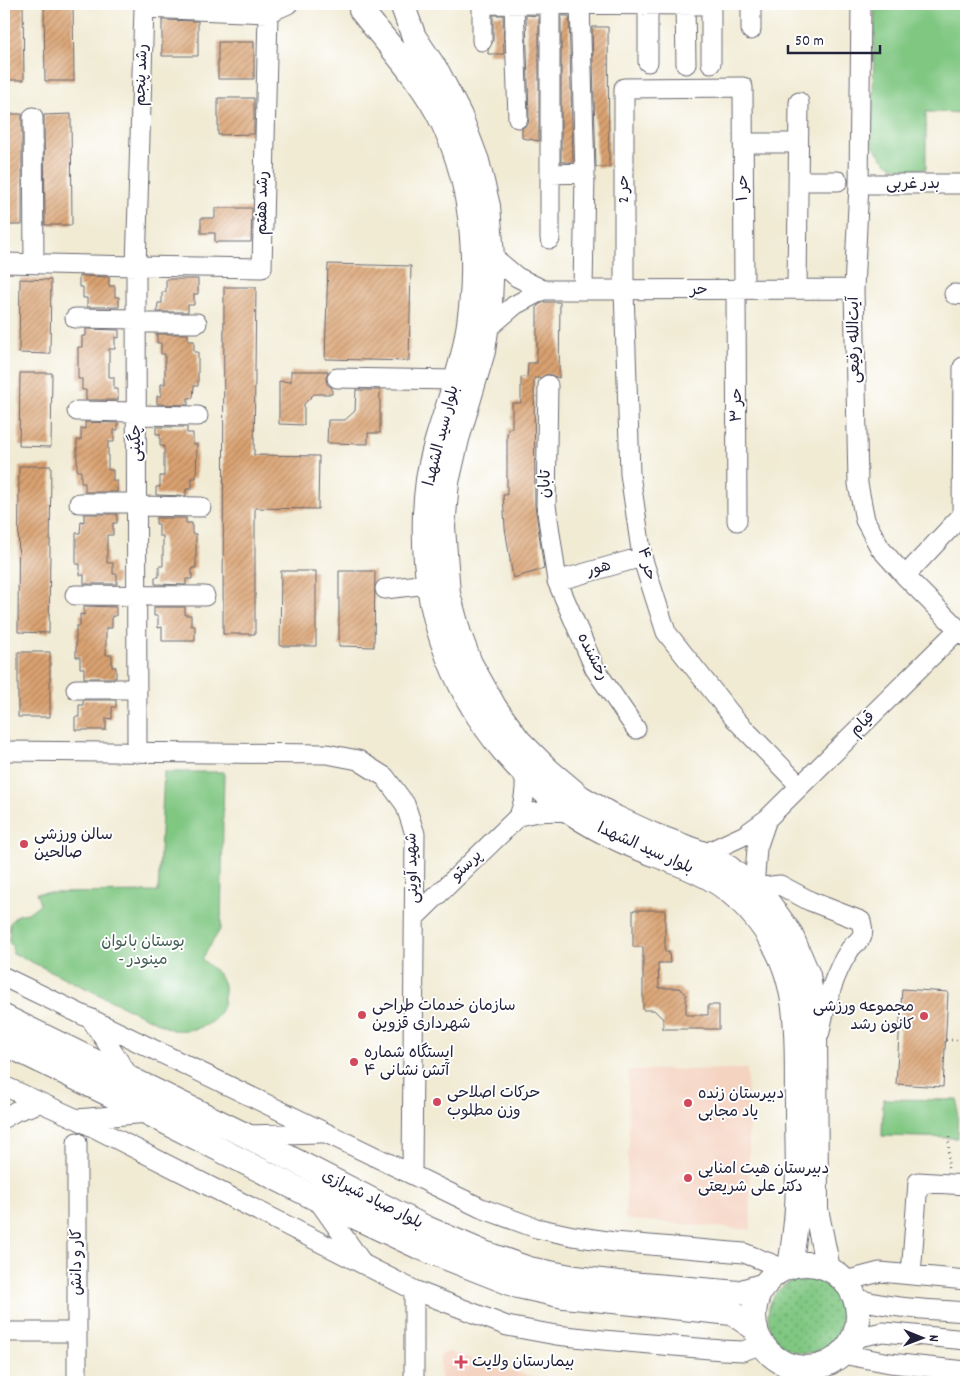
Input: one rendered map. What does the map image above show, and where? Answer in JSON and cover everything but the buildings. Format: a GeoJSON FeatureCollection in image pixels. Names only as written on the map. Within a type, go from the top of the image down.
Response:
{"type":"FeatureCollection","features":[{"type":"Feature","properties":{"kind":"main road"},"geometry":{"type":"LineString","coordinates":[[356,7],[370,12],[379,10],[388,4]]}},
{"type":"Feature","properties":{"kind":"main road","name":"بلوار سید الشهدا"},"geometry":{"type":"LineString","coordinates":[[402,4],[414,37],[438,73],[460,116],[477,161],[488,206],[492,256],[490,304],[483,351],[457,439],[447,482],[443,527],[434,576]]}},
{"type":"Feature","properties":{"kind":"main road","name":"بلوار سید الشهدا"},"geometry":{"type":"LineString","coordinates":[[356,7],[418,82],[443,123],[459,166],[469,209],[474,256],[472,302],[465,347],[428,479],[425,527],[434,576],[444,614],[495,708],[519,741],[549,772],[580,797],[616,818],[653,835],[704,854],[729,868],[764,897],[790,933],[808,975],[815,1020],[816,1209],[843,1282]]}},
{"type":"Feature","properties":{"kind":"main road","name":"بلوار سید الشهدا"},"geometry":{"type":"LineString","coordinates":[[444,614],[442,640],[462,690],[504,753],[569,812],[607,834],[646,852],[695,870],[719,883],[750,910],[774,943],[790,980],[796,1021],[797,1209],[788,1268]]}},
{"type":"Feature","properties":{"kind":"main road","name":"بلوار صیاد شیرازی"},"geometry":{"type":"LineString","coordinates":[[4,1017],[245,1135],[426,1228],[484,1253],[529,1268],[576,1278],[738,1293],[765,1285]]}},
{"type":"Feature","properties":{"kind":"main road","name":"بلوار صیاد شیرازی"},"geometry":{"type":"LineString","coordinates":[[8,1048],[148,1113],[317,1199],[419,1247],[518,1286],[564,1296],[732,1313],[759,1336]]}},
{"type":"Feature","properties":{"kind":"main road"},"geometry":{"type":"LineString","coordinates":[[809,1264],[843,1282],[859,1318],[836,1360],[787,1373],[759,1336],[755,1314],[758,1298],[765,1285],[774,1276],[788,1268],[809,1264]]}},
{"type":"Feature","properties":{"kind":"street"},"geometry":{"type":"LineString","coordinates":[[268,13],[288,4]]}},
{"type":"Feature","properties":{"kind":"street"},"geometry":{"type":"LineString","coordinates":[[482,41],[482,4],[711,6],[711,63]]}},
{"type":"Feature","properties":{"kind":"street"},"geometry":{"type":"LineString","coordinates":[[514,4],[518,118]]}},
{"type":"Feature","properties":{"kind":"street"},"geometry":{"type":"LineString","coordinates":[[550,4],[550,239]]}},
{"type":"Feature","properties":{"kind":"street"},"geometry":{"type":"LineString","coordinates":[[580,4],[585,173],[584,290]]}},
{"type":"Feature","properties":{"kind":"street"},"geometry":{"type":"LineString","coordinates":[[751,4],[751,30]]}},
{"type":"Feature","properties":{"kind":"street","name":"آیت‌الله رفیعی"},"geometry":{"type":"LineString","coordinates":[[861,4],[859,184],[854,289],[858,484],[865,520],[880,548],[905,576],[963,633]]}},
{"type":"Feature","properties":{"kind":"street"},"geometry":{"type":"LineString","coordinates":[[648,5],[648,62]]}},
{"type":"Feature","properties":{"kind":"street"},"geometry":{"type":"LineString","coordinates":[[685,5],[686,64]]}},
{"type":"Feature","properties":{"kind":"street","name":"رشد پنجم"},"geometry":{"type":"LineString","coordinates":[[136,266],[144,8],[268,13]]}},
{"type":"Feature","properties":{"kind":"street","name":"رشد هفتم"},"geometry":{"type":"LineString","coordinates":[[136,266],[262,268],[268,13]]}},
{"type":"Feature","properties":{"kind":"street","name":"حر 2"},"geometry":{"type":"LineString","coordinates":[[624,290],[624,88],[743,87]]}},
{"type":"Feature","properties":{"kind":"street","name":"حر ۱"},"geometry":{"type":"LineString","coordinates":[[740,289],[743,87]]}},
{"type":"Feature","properties":{"kind":"street"},"geometry":{"type":"LineString","coordinates":[[797,289],[800,102]]}},
{"type":"Feature","properties":{"kind":"street"},"geometry":{"type":"LineString","coordinates":[[33,117],[34,264]]}},
{"type":"Feature","properties":{"kind":"street"},"geometry":{"type":"LineString","coordinates":[[743,143],[798,143]]}},
{"type":"Feature","properties":{"kind":"street"},"geometry":{"type":"LineString","coordinates":[[550,174],[585,173]]}},
{"type":"Feature","properties":{"kind":"street"},"geometry":{"type":"LineString","coordinates":[[798,181],[838,181]]}},
{"type":"Feature","properties":{"kind":"street","name":"بدر غربی"},"geometry":{"type":"LineString","coordinates":[[859,184],[966,184]]}},
{"type":"Feature","properties":{"kind":"street","name":"حر"},"geometry":{"type":"LineString","coordinates":[[492,256],[517,277],[543,290],[854,289]]}},
{"type":"Feature","properties":{"kind":"street"},"geometry":{"type":"LineString","coordinates":[[4,263],[136,266]]}},
{"type":"Feature","properties":{"kind":"street","name":"چگینی"},"geometry":{"type":"LineString","coordinates":[[136,266],[137,753]]}},
{"type":"Feature","properties":{"kind":"street","name":"حر ۳"},"geometry":{"type":"LineString","coordinates":[[737,521],[740,289]]}},
{"type":"Feature","properties":{"kind":"street","name":"حر"},"geometry":{"type":"LineString","coordinates":[[486,329],[515,305],[543,290]]}},
{"type":"Feature","properties":{"kind":"street","name":"حر ۴"},"geometry":{"type":"LineString","coordinates":[[624,290],[630,474],[642,557],[666,632],[734,718],[800,786]]}},
{"type":"Feature","properties":{"kind":"street"},"geometry":{"type":"LineString","coordinates":[[75,318],[198,323]]}},
{"type":"Feature","properties":{"kind":"street"},"geometry":{"type":"LineString","coordinates":[[905,576],[964,514],[963,367]]}},
{"type":"Feature","properties":{"kind":"street"},"geometry":{"type":"LineString","coordinates":[[337,378],[456,380]]}},
{"type":"Feature","properties":{"kind":"street","name":"تابان"},"geometry":{"type":"LineString","coordinates":[[548,385],[546,504],[557,581]]}},
{"type":"Feature","properties":{"kind":"street"},"geometry":{"type":"LineString","coordinates":[[77,410],[198,416]]}},
{"type":"Feature","properties":{"kind":"street"},"geometry":{"type":"LineString","coordinates":[[79,502],[201,507]]}},
{"type":"Feature","properties":{"kind":"street","name":"هور"},"geometry":{"type":"LineString","coordinates":[[557,581],[642,557]]}},
{"type":"Feature","properties":{"kind":"street"},"geometry":{"type":"LineString","coordinates":[[385,589],[434,576]]}},
{"type":"Feature","properties":{"kind":"street","name":"رخشنده"},"geometry":{"type":"LineString","coordinates":[[557,581],[595,669],[636,729]]}},
{"type":"Feature","properties":{"kind":"street"},"geometry":{"type":"LineString","coordinates":[[74,595],[205,596]]}},
{"type":"Feature","properties":{"kind":"street","name":"قیام"},"geometry":{"type":"LineString","coordinates":[[704,854],[745,836],[767,819],[963,633]]}},
{"type":"Feature","properties":{"kind":"street"},"geometry":{"type":"LineString","coordinates":[[76,689],[137,689]]}},
{"type":"Feature","properties":{"kind":"street","name":"شهید آوینی"},"geometry":{"type":"LineString","coordinates":[[4,751],[327,754],[358,760],[385,777],[405,804],[415,834],[412,1173]]}},
{"type":"Feature","properties":{"kind":"street"},"geometry":{"type":"LineString","coordinates":[[519,816],[525,795],[525,773]]}},
{"type":"Feature","properties":{"kind":"street"},"geometry":{"type":"LineString","coordinates":[[519,816],[535,811],[569,812]]}},
{"type":"Feature","properties":{"kind":"street","name":"پرستو"},"geometry":{"type":"LineString","coordinates":[[415,917],[519,816]]}},
{"type":"Feature","properties":{"kind":"street","name":"قیام"},"geometry":{"type":"LineString","coordinates":[[754,888],[757,848],[767,819]]}},
{"type":"Feature","properties":{"kind":"street"},"geometry":{"type":"LineString","coordinates":[[754,888],[780,885],[810,901],[861,921],[863,933],[849,950],[824,1011],[815,1087]]}},
{"type":"Feature","properties":{"kind":"street"},"geometry":{"type":"LineString","coordinates":[[4,977],[482,1208],[536,1228],[573,1236],[614,1242],[744,1253],[788,1268]]}},
{"type":"Feature","properties":{"kind":"street"},"geometry":{"type":"LineString","coordinates":[[90,1017],[130,1079]]}},
{"type":"Feature","properties":{"kind":"street"},"geometry":{"type":"LineString","coordinates":[[4,1086],[77,1119],[414,1290],[507,1326],[556,1335],[743,1351],[759,1336]]}},
{"type":"Feature","properties":{"kind":"street"},"geometry":{"type":"LineString","coordinates":[[4,1118],[16,1111],[40,1103]]}},
{"type":"Feature","properties":{"kind":"street"},"geometry":{"type":"LineString","coordinates":[[77,1119],[148,1113]]}},
{"type":"Feature","properties":{"kind":"street"},"geometry":{"type":"LineString","coordinates":[[245,1135],[324,1132]]}},
{"type":"Feature","properties":{"kind":"street","name":"کار و دانش"},"geometry":{"type":"LineString","coordinates":[[77,1142],[77,1382]]}},
{"type":"Feature","properties":{"kind":"street"},"geometry":{"type":"LineString","coordinates":[[911,1275],[918,1182],[959,1184]]}},
{"type":"Feature","properties":{"kind":"street"},"geometry":{"type":"LineString","coordinates":[[317,1199],[362,1263]]}},
{"type":"Feature","properties":{"kind":"street"},"geometry":{"type":"LineString","coordinates":[[843,1282],[880,1272],[966,1280]]}},
{"type":"Feature","properties":{"kind":"street"},"geometry":{"type":"LineString","coordinates":[[843,1282],[872,1303],[966,1312]]}},
{"type":"Feature","properties":{"kind":"street"},"geometry":{"type":"LineString","coordinates":[[414,1290],[414,1382]]}},
{"type":"Feature","properties":{"kind":"street"},"geometry":{"type":"LineString","coordinates":[[4,1332],[77,1332]]}},
{"type":"Feature","properties":{"kind":"street"},"geometry":{"type":"LineString","coordinates":[[836,1360],[883,1332],[966,1340]]}},
{"type":"Feature","properties":{"kind":"street"},"geometry":{"type":"LineString","coordinates":[[836,1360],[890,1363],[966,1371]]}},
{"type":"Feature","properties":{"kind":"path"},"geometry":{"type":"LineString","coordinates":[[946,1040],[966,1040]]}},
{"type":"Feature","properties":{"kind":"path"},"geometry":{"type":"LineString","coordinates":[[959,1184],[966,1130]]}},
{"type":"Feature","properties":{"kind":"path"},"geometry":{"type":"LineString","coordinates":[[949,1137],[959,1184]]}},
{"type":"Feature","properties":{"kind":"shaded area"},"geometry":{"type":"Polygon","coordinates":[[[747,1069],[751,1230],[625,1219],[629,1137],[628,1070],[747,1069]]]}},
{"type":"Feature","properties":{"kind":"shaded area","name":"بیمارستان ولایت"},"geometry":{"type":"Polygon","coordinates":[[[448,1351],[503,1369],[570,1382],[440,1382],[440,1355],[448,1351]]]}},
{"type":"Feature","properties":{"kind":"green space"},"geometry":{"type":"Polygon","coordinates":[[[875,4],[966,4],[966,113],[926,112],[926,169],[894,167],[884,160],[872,144],[875,4]]]}},
{"type":"Feature","properties":{"kind":"green space","name":"بوستان بانوان - مینودر"},"geometry":{"type":"Polygon","coordinates":[[[164,772],[224,772],[221,928],[202,959],[221,978],[224,985],[224,997],[219,1014],[213,1020],[206,1025],[190,1030],[172,1030],[13,953],[9,942],[10,923],[17,915],[28,913],[40,904],[36,893],[158,892],[164,772]]]}},
{"type":"Feature","properties":{"kind":"green space"},"geometry":{"type":"Polygon","coordinates":[[[883,1099],[958,1100],[957,1138],[882,1136],[883,1099]]]}},
{"type":"Feature","properties":{"kind":"green space"},"geometry":{"type":"Polygon","coordinates":[[[805,1279],[819,1282],[831,1290],[839,1302],[842,1316],[839,1330],[831,1342],[819,1350],[805,1353],[791,1350],[779,1342],[771,1330],[768,1316],[771,1302],[779,1290],[791,1282],[805,1279]]]}},
{"type":"Feature","properties":{"kind":"place","name":"سالن ورزشی صالحین"},"geometry":{"type":"Point","coordinates":[24,844]}},
{"type":"Feature","properties":{"kind":"place","name":"سازمان خدمات طراحی شهرداری قزوین"},"geometry":{"type":"Point","coordinates":[362,1015]}},
{"type":"Feature","properties":{"kind":"place","name":"مجموعه ورزشی کانون رشد"},"geometry":{"type":"Point","coordinates":[924,1016]}},
{"type":"Feature","properties":{"kind":"place","name":"ایستگاه شماره ۴ آتش نشانی"},"geometry":{"type":"Point","coordinates":[354,1062]}},
{"type":"Feature","properties":{"kind":"place","name":"حرکات اصلاحی وزن مطلوب"},"geometry":{"type":"Point","coordinates":[437,1102]}},
{"type":"Feature","properties":{"kind":"place","name":"دبیرستان زنده یاد مجابی"},"geometry":{"type":"Point","coordinates":[688,1103]}},
{"type":"Feature","properties":{"kind":"place","name":"دبیرستان هیت امنایی دکتر علی شریعتی"},"geometry":{"type":"Point","coordinates":[688,1178]}},
{"type":"Feature","properties":{"kind":"place","name":"بیمارستان ولایت"},"geometry":{"type":"Point","coordinates":[461,1362]}}]}
